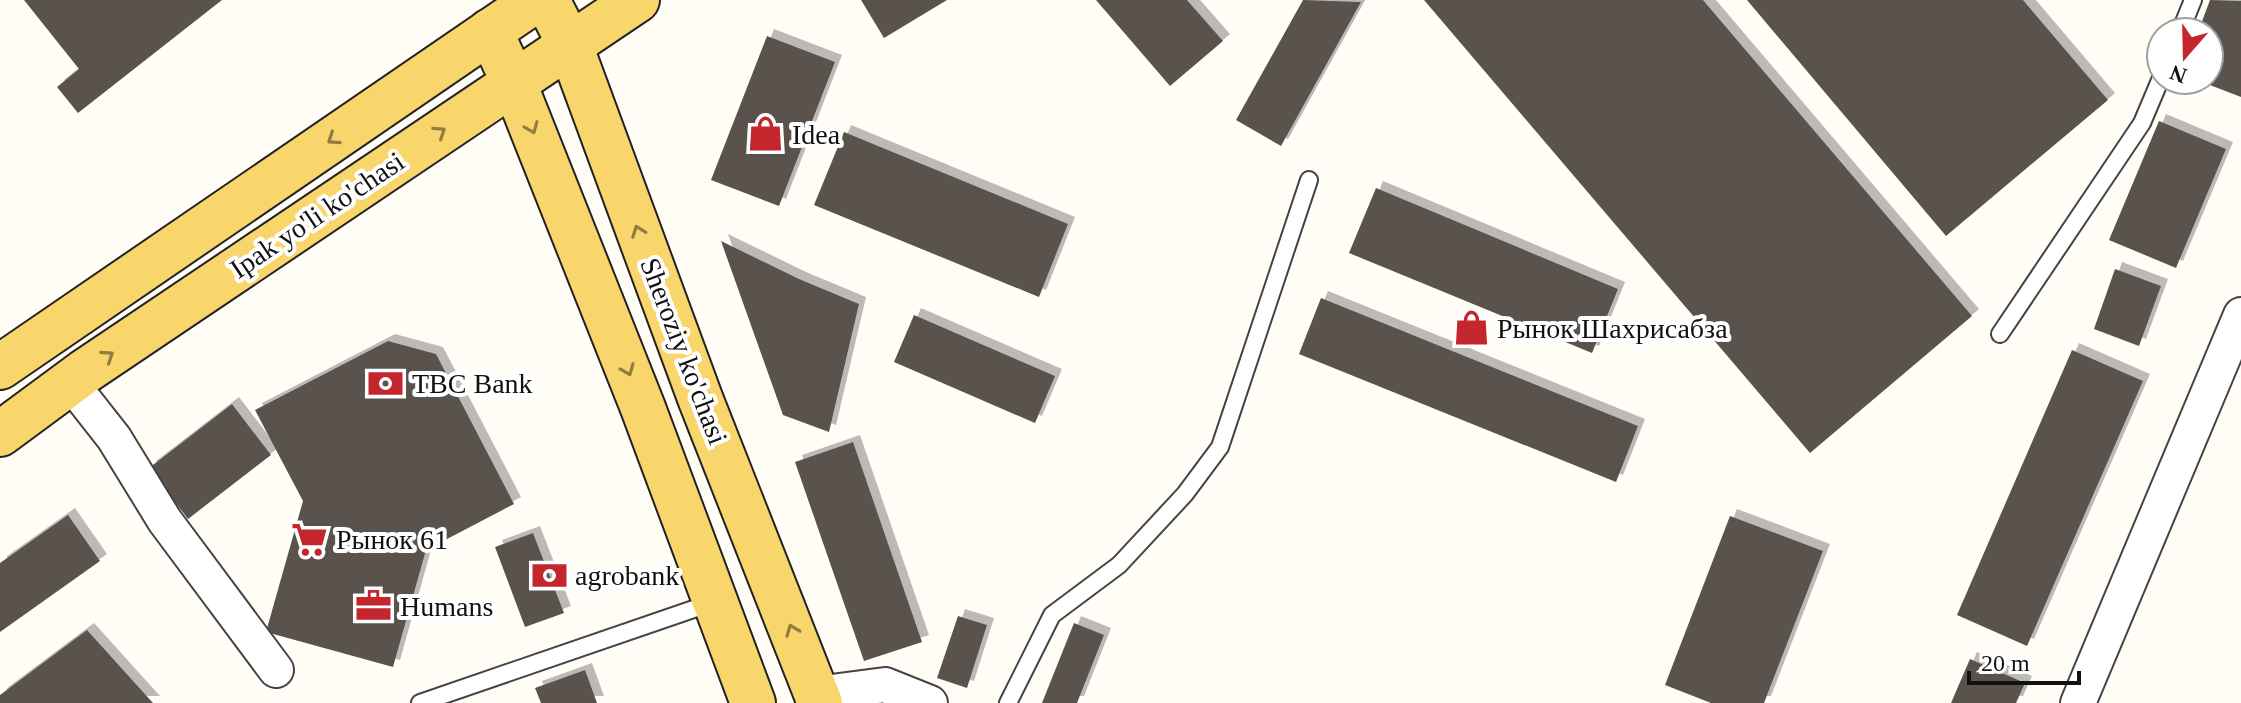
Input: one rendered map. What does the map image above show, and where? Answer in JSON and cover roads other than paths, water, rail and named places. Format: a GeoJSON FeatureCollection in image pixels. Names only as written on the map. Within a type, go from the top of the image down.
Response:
{"type":"FeatureCollection","features":[{"type":"Feature","properties":{"kind":"main road","name":"Ipak yo'li ko'chasi"},"geometry":{"type":"LineString","coordinates":[[0,367],[536,0]]}},
{"type":"Feature","properties":{"kind":"main road","name":"Sheroziy ko'chasi"},"geometry":{"type":"LineString","coordinates":[[547,0],[570,45],[700,398],[818,698]]}},
{"type":"Feature","properties":{"kind":"main road","name":"Ipak yo'li ko'chasi"},"geometry":{"type":"LineString","coordinates":[[0,434],[70,382],[637,0]]}},
{"type":"Feature","properties":{"kind":"main road","name":"Sheroziy ko'chasi"},"geometry":{"type":"LineString","coordinates":[[490,31],[514,83],[643,408],[753,703]]}},
{"type":"Feature","properties":{"kind":"street"},"geometry":{"type":"LineString","coordinates":[[2078,703],[2241,315]]}},
{"type":"Feature","properties":{"kind":"street"},"geometry":{"type":"LineString","coordinates":[[70,382],[114,438],[165,521],[276,670]]}},
{"type":"Feature","properties":{"kind":"street"},"geometry":{"type":"LineString","coordinates":[[818,698],[885,685],[930,703]]}},
{"type":"Feature","properties":{"kind":"lane"},"geometry":{"type":"LineString","coordinates":[[2000,334],[2142,123],[2153,96]]}},
{"type":"Feature","properties":{"kind":"lane"},"geometry":{"type":"LineString","coordinates":[[1008,703],[1052,615],[1119,565],[1185,494],[1220,447],[1309,180]]}},
{"type":"Feature","properties":{"kind":"lane"},"geometry":{"type":"LineString","coordinates":[[420,703],[715,601]]}},
{"type":"Feature","properties":{"kind":"place","name":"Idea"},"geometry":{"type":"Point","coordinates":[766,134]}},
{"type":"Feature","properties":{"kind":"place","name":"Рынок Шахрисабза"},"geometry":{"type":"Point","coordinates":[1471,328]}},
{"type":"Feature","properties":{"kind":"place","name":"TBC Bank"},"geometry":{"type":"Point","coordinates":[386,383]}},
{"type":"Feature","properties":{"kind":"place","name":"Рынок 61"},"geometry":{"type":"Point","coordinates":[310,539]}},
{"type":"Feature","properties":{"kind":"place","name":"agrobank"},"geometry":{"type":"Point","coordinates":[549,575]}},
{"type":"Feature","properties":{"kind":"place","name":"Humans"},"geometry":{"type":"Point","coordinates":[374,606]}}]}
